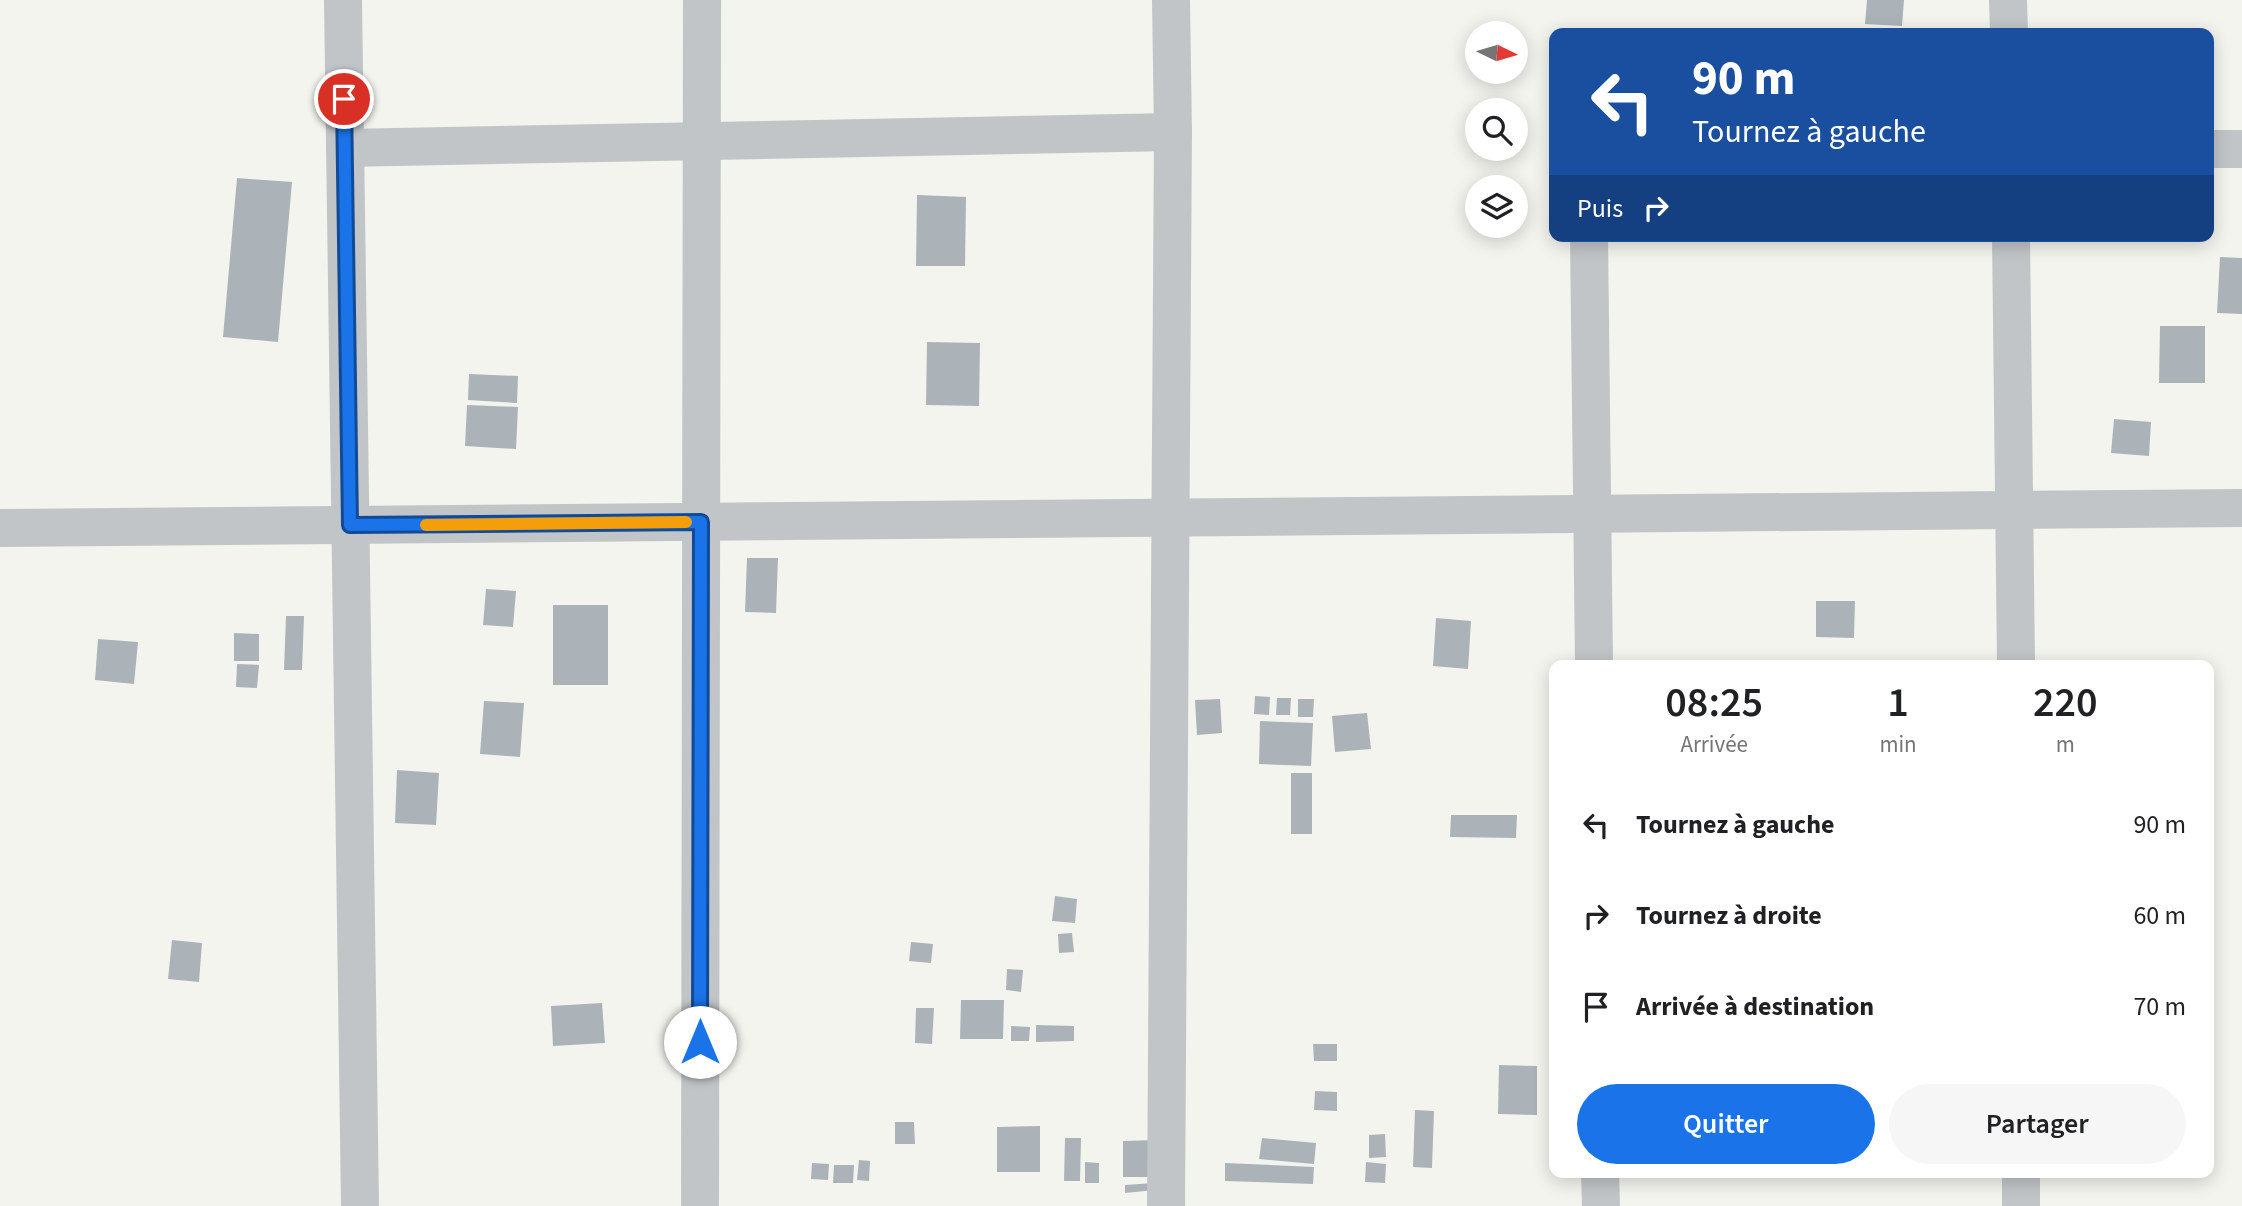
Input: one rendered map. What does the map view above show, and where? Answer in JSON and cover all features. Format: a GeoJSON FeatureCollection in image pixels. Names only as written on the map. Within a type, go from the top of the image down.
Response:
{"type":"FeatureCollection","features":[{"type":"Feature","properties":{"kind":"street"},"geometry":{"type":"LineString","coordinates":[[343,0],[360,1206]]}},
{"type":"Feature","properties":{"kind":"street"},"geometry":{"type":"LineString","coordinates":[[700,1206],[702,0]]}},
{"type":"Feature","properties":{"kind":"street"},"geometry":{"type":"LineString","coordinates":[[1166,1206],[1173,132],[1171,0]]}},
{"type":"Feature","properties":{"kind":"street"},"geometry":{"type":"LineString","coordinates":[[2008,0],[2009,28]]}},
{"type":"Feature","properties":{"kind":"street"},"geometry":{"type":"LineString","coordinates":[[345,148],[1173,132]]}},
{"type":"Feature","properties":{"kind":"street"},"geometry":{"type":"LineString","coordinates":[[2214,149],[2242,149]]}},
{"type":"Feature","properties":{"kind":"street"},"geometry":{"type":"LineString","coordinates":[[1588,242],[1594,660]]}},
{"type":"Feature","properties":{"kind":"street"},"geometry":{"type":"LineString","coordinates":[[2011,242],[2016,660]]}},
{"type":"Feature","properties":{"kind":"street"},"geometry":{"type":"LineString","coordinates":[[0,528],[2242,508]]}},
{"type":"Feature","properties":{"kind":"street"},"geometry":{"type":"LineString","coordinates":[[1600,1178],[1601,1206]]}},
{"type":"Feature","properties":{"kind":"street"},"geometry":{"type":"LineString","coordinates":[[2021,1178],[2021,1206]]}},
{"type":"Feature","properties":{"kind":"building"},"geometry":{"type":"Polygon","coordinates":[[[1867,0],[1904,0],[1902,26],[1865,24],[1867,0]]]}},
{"type":"Feature","properties":{"kind":"building"},"geometry":{"type":"Polygon","coordinates":[[[237,178],[292,182],[278,342],[223,337],[237,178]]]}},
{"type":"Feature","properties":{"kind":"building"},"geometry":{"type":"Polygon","coordinates":[[[917,195],[966,197],[965,266],[916,266],[917,195]]]}},
{"type":"Feature","properties":{"kind":"building"},"geometry":{"type":"Polygon","coordinates":[[[2220,257],[2242,258],[2242,314],[2217,313],[2220,257]]]}},
{"type":"Feature","properties":{"kind":"building"},"geometry":{"type":"Polygon","coordinates":[[[2160,326],[2205,326],[2205,383],[2159,383],[2160,326]]]}},
{"type":"Feature","properties":{"kind":"building"},"geometry":{"type":"Polygon","coordinates":[[[927,342],[980,343],[979,406],[926,405],[927,342]]]}},
{"type":"Feature","properties":{"kind":"building"},"geometry":{"type":"Polygon","coordinates":[[[469,374],[518,376],[517,403],[468,400],[469,374]]]}},
{"type":"Feature","properties":{"kind":"building"},"geometry":{"type":"Polygon","coordinates":[[[467,405],[518,407],[516,449],[465,446],[467,405]]]}},
{"type":"Feature","properties":{"kind":"building"},"geometry":{"type":"Polygon","coordinates":[[[2114,419],[2151,422],[2149,456],[2111,453],[2114,419]]]}},
{"type":"Feature","properties":{"kind":"building"},"geometry":{"type":"Polygon","coordinates":[[[747,558],[778,558],[776,613],[745,612],[747,558]]]}},
{"type":"Feature","properties":{"kind":"building"},"geometry":{"type":"Polygon","coordinates":[[[486,589],[516,591],[513,627],[483,625],[486,589]]]}},
{"type":"Feature","properties":{"kind":"building"},"geometry":{"type":"Polygon","coordinates":[[[1816,601],[1855,601],[1854,638],[1816,637],[1816,601]]]}},
{"type":"Feature","properties":{"kind":"building"},"geometry":{"type":"Polygon","coordinates":[[[553,605],[608,605],[608,685],[553,685],[553,605]]]}},
{"type":"Feature","properties":{"kind":"building"},"geometry":{"type":"Polygon","coordinates":[[[286,616],[304,616],[302,670],[284,670],[286,616]]]}},
{"type":"Feature","properties":{"kind":"building"},"geometry":{"type":"Polygon","coordinates":[[[1436,618],[1471,621],[1468,669],[1433,666],[1436,618]]]}},
{"type":"Feature","properties":{"kind":"building"},"geometry":{"type":"Polygon","coordinates":[[[234,633],[259,634],[259,661],[234,661],[234,633]]]}},
{"type":"Feature","properties":{"kind":"building"},"geometry":{"type":"Polygon","coordinates":[[[98,639],[138,642],[134,684],[95,680],[98,639]]]}},
{"type":"Feature","properties":{"kind":"building"},"geometry":{"type":"Polygon","coordinates":[[[237,664],[259,665],[257,688],[236,687],[237,664]]]}},
{"type":"Feature","properties":{"kind":"building"},"geometry":{"type":"Polygon","coordinates":[[[1255,696],[1270,697],[1269,715],[1254,714],[1255,696]]]}},
{"type":"Feature","properties":{"kind":"building"},"geometry":{"type":"Polygon","coordinates":[[[1277,698],[1291,698],[1290,715],[1276,715],[1277,698]]]}},
{"type":"Feature","properties":{"kind":"building"},"geometry":{"type":"Polygon","coordinates":[[[1220,699],[1222,733],[1197,735],[1195,700],[1220,699]]]}},
{"type":"Feature","properties":{"kind":"building"},"geometry":{"type":"Polygon","coordinates":[[[1298,699],[1314,699],[1313,717],[1298,717],[1298,699]]]}},
{"type":"Feature","properties":{"kind":"building"},"geometry":{"type":"Polygon","coordinates":[[[484,701],[524,703],[520,757],[480,754],[484,701]]]}},
{"type":"Feature","properties":{"kind":"building"},"geometry":{"type":"Polygon","coordinates":[[[1367,713],[1371,749],[1335,752],[1332,716],[1367,713]]]}},
{"type":"Feature","properties":{"kind":"building"},"geometry":{"type":"Polygon","coordinates":[[[1260,721],[1313,723],[1311,766],[1259,764],[1260,721]]]}},
{"type":"Feature","properties":{"kind":"building"},"geometry":{"type":"Polygon","coordinates":[[[397,770],[439,773],[436,825],[395,823],[397,770]]]}},
{"type":"Feature","properties":{"kind":"building"},"geometry":{"type":"Polygon","coordinates":[[[1291,773],[1312,773],[1312,834],[1291,834],[1291,773]]]}},
{"type":"Feature","properties":{"kind":"building"},"geometry":{"type":"Polygon","coordinates":[[[1451,815],[1517,815],[1516,838],[1450,837],[1451,815]]]}},
{"type":"Feature","properties":{"kind":"building"},"geometry":{"type":"Polygon","coordinates":[[[1055,896],[1077,899],[1075,923],[1052,921],[1055,896]]]}},
{"type":"Feature","properties":{"kind":"building"},"geometry":{"type":"Polygon","coordinates":[[[1072,933],[1074,952],[1059,953],[1058,934],[1072,933]]]}},
{"type":"Feature","properties":{"kind":"building"},"geometry":{"type":"Polygon","coordinates":[[[172,940],[202,943],[199,982],[168,979],[172,940]]]}},
{"type":"Feature","properties":{"kind":"building"},"geometry":{"type":"Polygon","coordinates":[[[911,942],[933,944],[931,963],[909,961],[911,942]]]}},
{"type":"Feature","properties":{"kind":"building"},"geometry":{"type":"Polygon","coordinates":[[[1007,969],[1023,970],[1021,992],[1006,990],[1007,969]]]}},
{"type":"Feature","properties":{"kind":"building"},"geometry":{"type":"Polygon","coordinates":[[[961,1000],[1004,1000],[1003,1039],[960,1039],[961,1000]]]}},
{"type":"Feature","properties":{"kind":"building"},"geometry":{"type":"Polygon","coordinates":[[[602,1003],[605,1043],[553,1046],[551,1006],[602,1003]]]}},
{"type":"Feature","properties":{"kind":"building"},"geometry":{"type":"Polygon","coordinates":[[[916,1008],[934,1008],[932,1044],[915,1043],[916,1008]]]}},
{"type":"Feature","properties":{"kind":"building"},"geometry":{"type":"Polygon","coordinates":[[[1036,1025],[1074,1026],[1074,1041],[1036,1042],[1036,1025]]]}},
{"type":"Feature","properties":{"kind":"building"},"geometry":{"type":"Polygon","coordinates":[[[1011,1026],[1030,1027],[1029,1041],[1011,1041],[1011,1026]]]}},
{"type":"Feature","properties":{"kind":"building"},"geometry":{"type":"Polygon","coordinates":[[[1313,1044],[1337,1044],[1337,1061],[1314,1061],[1313,1044]]]}},
{"type":"Feature","properties":{"kind":"building"},"geometry":{"type":"Polygon","coordinates":[[[1499,1065],[1537,1066],[1537,1115],[1498,1114],[1499,1065]]]}},
{"type":"Feature","properties":{"kind":"building"},"geometry":{"type":"Polygon","coordinates":[[[1315,1091],[1337,1092],[1337,1111],[1314,1110],[1315,1091]]]}},
{"type":"Feature","properties":{"kind":"building"},"geometry":{"type":"Polygon","coordinates":[[[1415,1110],[1434,1111],[1432,1168],[1413,1167],[1415,1110]]]}},
{"type":"Feature","properties":{"kind":"building"},"geometry":{"type":"Polygon","coordinates":[[[895,1122],[914,1122],[915,1144],[895,1144],[895,1122]]]}},
{"type":"Feature","properties":{"kind":"building"},"geometry":{"type":"Polygon","coordinates":[[[1040,1126],[1040,1172],[997,1172],[997,1127],[1040,1126]]]}},
{"type":"Feature","properties":{"kind":"building"},"geometry":{"type":"Polygon","coordinates":[[[1385,1134],[1386,1157],[1369,1158],[1369,1135],[1385,1134]]]}},
{"type":"Feature","properties":{"kind":"building"},"geometry":{"type":"Polygon","coordinates":[[[1065,1138],[1081,1138],[1080,1181],[1064,1181],[1065,1138]]]}},
{"type":"Feature","properties":{"kind":"building"},"geometry":{"type":"Polygon","coordinates":[[[1262,1138],[1316,1143],[1314,1164],[1259,1159],[1262,1138]]]}},
{"type":"Feature","properties":{"kind":"building"},"geometry":{"type":"Polygon","coordinates":[[[1156,1140],[1157,1177],[1123,1177],[1123,1141],[1156,1140]]]}},
{"type":"Feature","properties":{"kind":"building"},"geometry":{"type":"Polygon","coordinates":[[[859,1160],[870,1161],[869,1181],[857,1180],[859,1160]]]}},
{"type":"Feature","properties":{"kind":"building"},"geometry":{"type":"Polygon","coordinates":[[[1085,1162],[1099,1163],[1099,1183],[1085,1183],[1085,1162]]]}},
{"type":"Feature","properties":{"kind":"building"},"geometry":{"type":"Polygon","coordinates":[[[1366,1162],[1386,1164],[1385,1183],[1365,1182],[1366,1162]]]}},
{"type":"Feature","properties":{"kind":"building"},"geometry":{"type":"Polygon","coordinates":[[[812,1163],[829,1164],[828,1180],[811,1179],[812,1163]]]}},
{"type":"Feature","properties":{"kind":"building"},"geometry":{"type":"Polygon","coordinates":[[[1225,1163],[1314,1167],[1313,1184],[1225,1181],[1225,1163]]]}},
{"type":"Feature","properties":{"kind":"building"},"geometry":{"type":"Polygon","coordinates":[[[834,1165],[854,1165],[853,1183],[833,1183],[834,1165]]]}},
{"type":"Feature","properties":{"kind":"building"},"geometry":{"type":"Polygon","coordinates":[[[1154,1183],[1155,1190],[1125,1193],[1125,1185],[1154,1183]]]}},
{"type":"Feature","properties":{"kind":"slow traffic"},"geometry":{"type":"LineString","coordinates":[[426,525],[686,522]]}},
{"type":"Feature","properties":{"kind":"route"},"geometry":{"type":"LineString","coordinates":[[344,99],[350,525],[701,522],[700,1042]]}}]}
